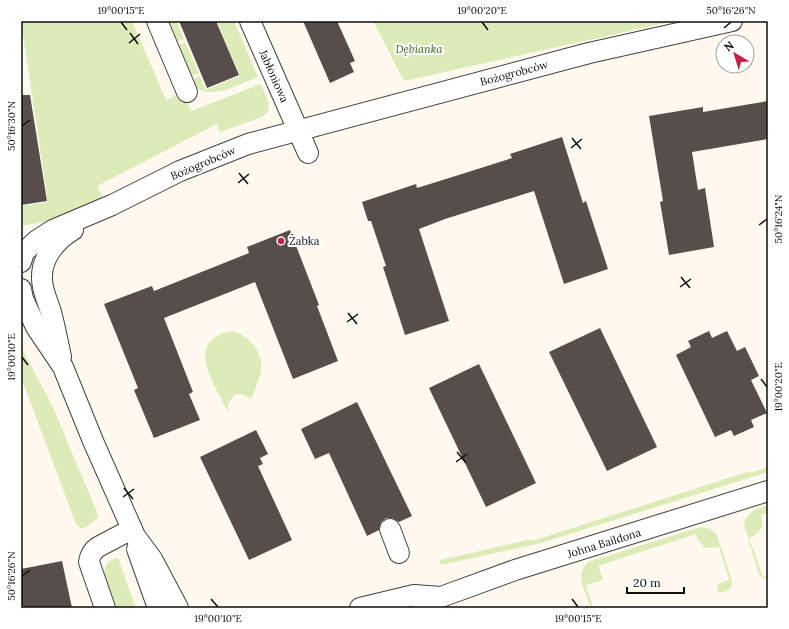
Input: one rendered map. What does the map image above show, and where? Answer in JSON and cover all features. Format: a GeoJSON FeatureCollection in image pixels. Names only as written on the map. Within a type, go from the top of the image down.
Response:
{"type":"FeatureCollection","features":[{"type":"Feature","properties":{"kind":"street"},"geometry":{"type":"LineString","coordinates":[[157,21],[187,92]]}},
{"type":"Feature","properties":{"kind":"street","name":"Jabłoniowa"},"geometry":{"type":"LineString","coordinates":[[250,21],[298,130]]}},
{"type":"Feature","properties":{"kind":"street","name":"Bożogrobców"},"geometry":{"type":"LineString","coordinates":[[21,262],[24,252],[36,241],[54,230],[112,205],[180,171],[248,144],[589,52],[732,21]]}},
{"type":"Feature","properties":{"kind":"street"},"geometry":{"type":"LineString","coordinates":[[298,130],[308,153]]}},
{"type":"Feature","properties":{"kind":"street","name":"Bożogrobców"},"geometry":{"type":"LineString","coordinates":[[63,368],[55,328],[42,280],[43,268],[48,255],[56,243],[68,233],[112,205]]}},
{"type":"Feature","properties":{"kind":"street","name":"Bożogrobców"},"geometry":{"type":"LineString","coordinates":[[21,289],[23,299],[36,327],[63,368],[133,532],[139,558],[158,608]]}},
{"type":"Feature","properties":{"kind":"street","name":"Johna Baildona"},"geometry":{"type":"LineString","coordinates":[[422,608],[441,597],[515,570],[768,491]]}},
{"type":"Feature","properties":{"kind":"street"},"geometry":{"type":"LineString","coordinates":[[390,529],[399,553]]}},
{"type":"Feature","properties":{"kind":"street"},"geometry":{"type":"LineString","coordinates":[[105,608],[89,562],[89,558],[93,550],[98,547],[133,532]]}},
{"type":"Feature","properties":{"kind":"street","name":"Bożogrobców"},"geometry":{"type":"LineString","coordinates":[[133,532],[152,559],[178,608]]}},
{"type":"Feature","properties":{"kind":"street","name":"Johna Baildona"},"geometry":{"type":"LineString","coordinates":[[360,608],[414,595],[441,597]]}},
{"type":"Feature","properties":{"kind":"green space"},"geometry":{"type":"Polygon","coordinates":[[[21,21],[132,21],[166,100],[184,92],[191,111],[261,84],[269,104],[268,111],[262,117],[220,132],[217,124],[97,186],[104,199],[48,221],[21,226],[21,206],[48,202],[21,21]]]}},
{"type":"Feature","properties":{"kind":"green space"},"geometry":{"type":"Polygon","coordinates":[[[165,21],[176,21],[184,39],[174,43],[165,21]]]}},
{"type":"Feature","properties":{"kind":"green space"},"geometry":{"type":"Polygon","coordinates":[[[217,21],[234,21],[258,77],[222,91],[204,91],[196,88],[190,81],[200,76],[206,90],[240,76],[217,21]]]}},
{"type":"Feature","properties":{"kind":"green space","name":"Dębianka"},"geometry":{"type":"Polygon","coordinates":[[[373,21],[674,21],[404,81],[373,21]]]}},
{"type":"Feature","properties":{"kind":"green space"},"geometry":{"type":"Polygon","coordinates":[[[185,42],[199,73],[188,77],[176,46],[185,42]]]}},
{"type":"Feature","properties":{"kind":"green space"},"geometry":{"type":"Polygon","coordinates":[[[230,331],[242,335],[253,344],[260,356],[261,369],[260,377],[251,399],[242,394],[234,395],[228,404],[228,412],[216,390],[206,366],[205,354],[208,344],[216,337],[230,331]]]}},
{"type":"Feature","properties":{"kind":"green space"},"geometry":{"type":"Polygon","coordinates":[[[21,347],[52,405],[99,517],[85,528],[80,528],[76,524],[21,377],[21,347]]]}},
{"type":"Feature","properties":{"kind":"green space"},"geometry":{"type":"Polygon","coordinates":[[[768,467],[768,472],[541,543],[441,565],[440,560],[532,539],[532,541],[750,471],[750,473],[768,467]]]}},
{"type":"Feature","properties":{"kind":"green space"},"geometry":{"type":"Polygon","coordinates":[[[768,505],[768,513],[761,515],[761,529],[749,538],[763,577],[768,576],[768,579],[765,579],[760,575],[758,572],[744,524],[750,513],[756,509],[768,505]]]}},
{"type":"Feature","properties":{"kind":"green space"},"geometry":{"type":"Polygon","coordinates":[[[700,527],[711,529],[717,535],[732,581],[732,586],[727,591],[719,593],[717,588],[718,584],[729,580],[719,547],[705,548],[698,540],[696,534],[598,566],[603,580],[586,585],[593,608],[591,608],[581,578],[584,567],[588,562],[700,527]]]}},
{"type":"Feature","properties":{"kind":"green space"},"geometry":{"type":"Polygon","coordinates":[[[118,558],[136,608],[113,608],[106,587],[104,572],[106,565],[110,561],[118,558]]]}},
{"type":"Feature","properties":{"kind":"building"},"geometry":{"type":"Polygon","coordinates":[[[179,21],[216,21],[239,75],[207,88],[179,21]]]}},
{"type":"Feature","properties":{"kind":"building"},"geometry":{"type":"Polygon","coordinates":[[[303,21],[337,21],[355,61],[350,63],[354,72],[330,83],[303,21]]]}},
{"type":"Feature","properties":{"kind":"building"},"geometry":{"type":"Polygon","coordinates":[[[21,95],[30,95],[47,201],[21,205],[21,95]]]}},
{"type":"Feature","properties":{"kind":"building"},"geometry":{"type":"Polygon","coordinates":[[[768,101],[768,139],[692,152],[698,190],[705,188],[714,247],[669,255],[660,202],[663,201],[649,116],[703,107],[703,112],[768,101]]]}},
{"type":"Feature","properties":{"kind":"building"},"geometry":{"type":"Polygon","coordinates":[[[562,137],[583,203],[586,201],[608,269],[564,284],[534,191],[445,219],[419,229],[449,321],[405,335],[383,267],[386,266],[371,221],[368,221],[362,202],[416,184],[417,188],[512,158],[510,154],[562,137]]]}},
{"type":"Feature","properties":{"kind":"building"},"geometry":{"type":"Polygon","coordinates":[[[290,230],[319,305],[317,306],[338,361],[293,379],[255,282],[164,318],[193,392],[189,394],[200,420],[154,438],[134,390],[138,388],[104,304],[152,286],[154,291],[249,253],[247,247],[290,230]]]}},
{"type":"Feature","properties":{"kind":"building"},"geometry":{"type":"Polygon","coordinates":[[[600,328],[657,447],[607,471],[549,352],[600,328]]]}},
{"type":"Feature","properties":{"kind":"building"},"geometry":{"type":"Polygon","coordinates":[[[709,331],[712,338],[727,331],[737,351],[745,347],[759,376],[751,380],[767,413],[751,420],[754,427],[734,436],[731,430],[715,437],[676,355],[691,347],[688,341],[709,331]]]}},
{"type":"Feature","properties":{"kind":"building"},"geometry":{"type":"Polygon","coordinates":[[[479,364],[536,483],[486,507],[429,388],[479,364]]]}},
{"type":"Feature","properties":{"kind":"building"},"geometry":{"type":"Polygon","coordinates":[[[357,402],[412,516],[399,522],[392,518],[386,518],[381,522],[379,530],[367,536],[329,453],[315,459],[301,429],[357,402]]]}},
{"type":"Feature","properties":{"kind":"building"},"geometry":{"type":"Polygon","coordinates":[[[256,430],[268,454],[260,458],[263,464],[258,466],[292,540],[249,560],[200,457],[256,430]]]}},
{"type":"Feature","properties":{"kind":"building"},"geometry":{"type":"Polygon","coordinates":[[[62,561],[72,608],[21,608],[21,569],[62,561]]]}},
{"type":"Feature","properties":{"kind":"place","name":"Żabka"},"geometry":{"type":"Point","coordinates":[281,241]}}]}
